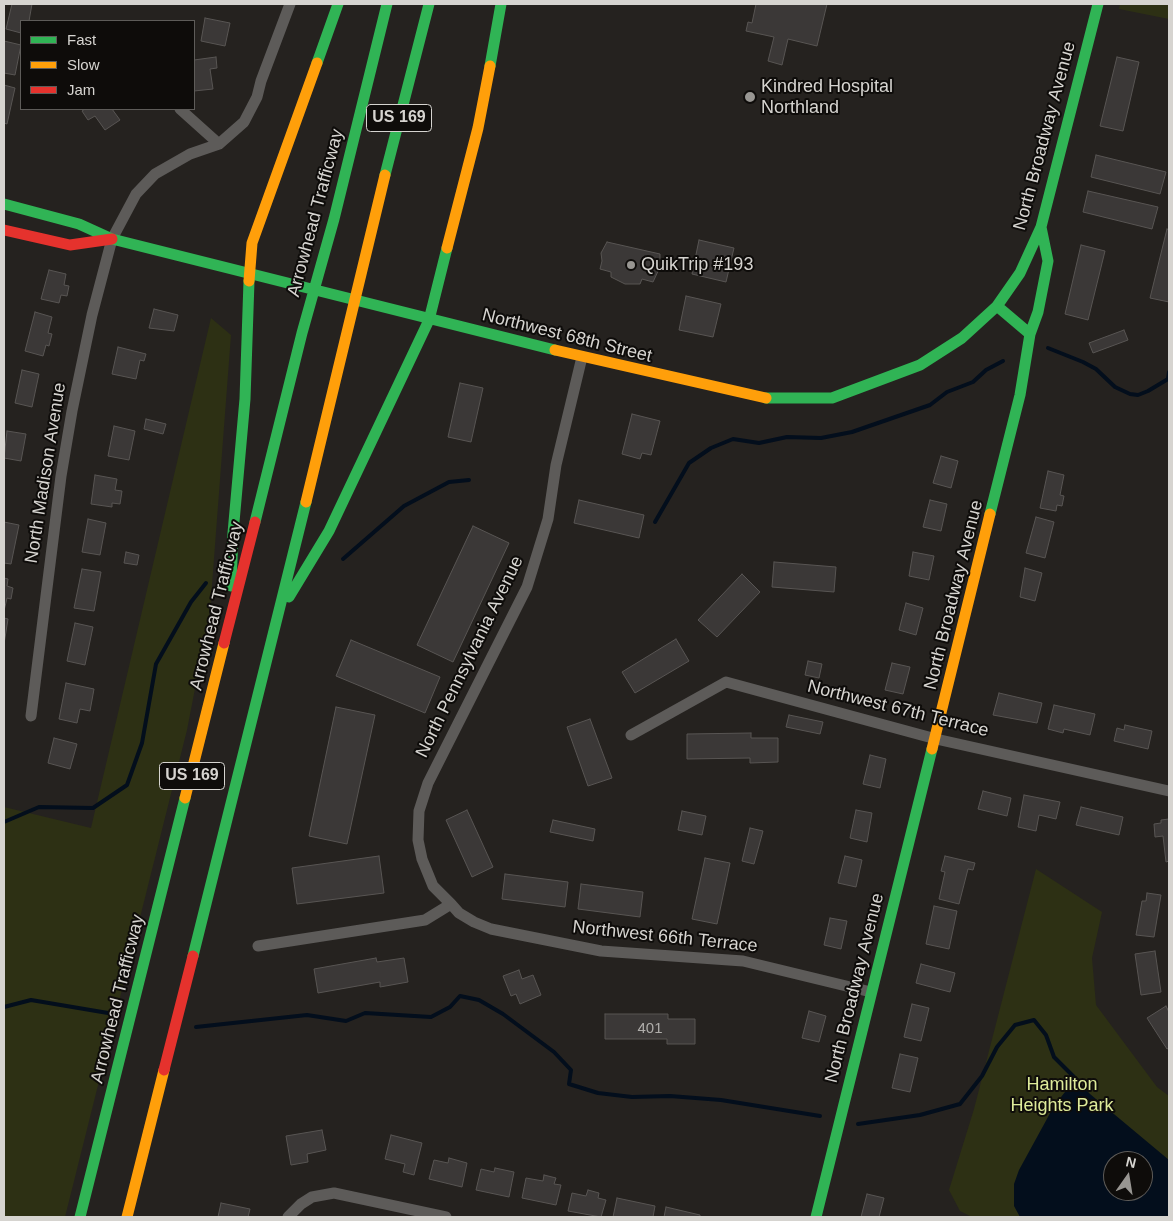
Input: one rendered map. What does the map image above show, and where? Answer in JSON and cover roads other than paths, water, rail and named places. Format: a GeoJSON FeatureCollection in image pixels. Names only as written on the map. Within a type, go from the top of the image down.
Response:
{"type":"FeatureCollection","features":[{"type":"Feature","properties":{"kind":"main road"},"geometry":{"type":"LineString","coordinates":[[230,628],[233,533],[246,399],[249,273],[252,242],[338,4]]}},
{"type":"Feature","properties":{"kind":"main road","name":"Arrowhead Trafficway"},"geometry":{"type":"LineString","coordinates":[[80,1217],[230,628],[302,333],[334,219],[387,4]]}},
{"type":"Feature","properties":{"kind":"main road","name":"US 169"},"geometry":{"type":"LineString","coordinates":[[127,1217],[280,611],[340,352],[429,4]]}},
{"type":"Feature","properties":{"kind":"main road"},"geometry":{"type":"LineString","coordinates":[[280,611],[329,531],[429,320],[478,128],[501,4]]}},
{"type":"Feature","properties":{"kind":"main road","name":"North Broadway Avenue"},"geometry":{"type":"LineString","coordinates":[[997,306],[1020,274],[1041,227],[1098,4]]}},
{"type":"Feature","properties":{"kind":"main road","name":"Northwest 68th Street"},"geometry":{"type":"LineString","coordinates":[[4,204],[79,224],[112,239],[429,320],[746,395],[798,400],[832,398],[920,365],[962,338],[997,306]]}},
{"type":"Feature","properties":{"kind":"main road","name":"North Broadway Avenue"},"geometry":{"type":"LineString","coordinates":[[816,1217],[1020,395],[1030,334],[1038,312],[1048,261],[1041,227]]}},
{"type":"Feature","properties":{"kind":"main road","name":"Northwest 68th Street"},"geometry":{"type":"LineString","coordinates":[[4,230],[70,245],[112,239]]}},
{"type":"Feature","properties":{"kind":"main road"},"geometry":{"type":"LineString","coordinates":[[997,306],[1030,334]]}},
{"type":"Feature","properties":{"kind":"street"},"geometry":{"type":"LineString","coordinates":[[181,110],[219,144],[244,122],[253,106],[290,4]]}},
{"type":"Feature","properties":{"kind":"street","name":"North Madison Avenue"},"geometry":{"type":"LineString","coordinates":[[31,716],[61,476],[72,411],[92,314],[112,239],[136,194],[155,174],[190,154],[219,144]]}},
{"type":"Feature","properties":{"kind":"street","name":"North Pennsylvania Avenue"},"geometry":{"type":"LineString","coordinates":[[451,904],[434,886],[422,859],[418,840],[419,811],[428,783],[527,587],[548,519],[556,464],[582,357]]}},
{"type":"Feature","properties":{"kind":"street","name":"Northwest 67th Terrace"},"geometry":{"type":"LineString","coordinates":[[631,735],[726,682],[936,738],[1169,791]]}},
{"type":"Feature","properties":{"kind":"street"},"geometry":{"type":"LineString","coordinates":[[258,946],[425,920],[451,904]]}},
{"type":"Feature","properties":{"kind":"street","name":"Northwest 66th Terrace"},"geometry":{"type":"LineString","coordinates":[[451,904],[459,913],[474,922],[492,929],[601,951],[743,961],[871,992]]}},
{"type":"Feature","properties":{"kind":"street"},"geometry":{"type":"LineString","coordinates":[[288,1217],[301,1204],[325,1194],[343,1194],[446,1217]]}},
{"type":"Feature","properties":{"kind":"water"},"geometry":{"type":"Polygon","coordinates":[[[1079,1082],[1090,1094],[1169,1160],[1169,1217],[1020,1217],[1014,1206],[1014,1184],[1019,1170],[1054,1106],[1072,1083],[1079,1082]]]}},
{"type":"Feature","properties":{"kind":"waterway"},"geometry":{"type":"LineString","coordinates":[[1048,348],[1096,369],[1115,387],[1130,394],[1138,395],[1148,391],[1168,379],[1169,372]]}},
{"type":"Feature","properties":{"kind":"waterway"},"geometry":{"type":"LineString","coordinates":[[655,522],[689,463],[711,448],[733,439],[759,443],[787,437],[821,438],[852,432],[930,405],[947,392],[973,382],[986,370],[1003,361]]}},
{"type":"Feature","properties":{"kind":"waterway"},"geometry":{"type":"LineString","coordinates":[[343,559],[404,506],[449,482],[469,480]]}},
{"type":"Feature","properties":{"kind":"waterway"},"geometry":{"type":"LineString","coordinates":[[4,822],[39,807],[93,808],[127,785],[142,743],[156,664],[191,602],[206,583]]}},
{"type":"Feature","properties":{"kind":"waterway"},"geometry":{"type":"LineString","coordinates":[[196,1027],[307,1015],[346,1021],[365,1013],[431,1017],[450,1007],[460,996],[479,1000],[503,1014],[554,1052],[571,1070],[569,1084],[598,1093],[632,1097],[670,1096],[721,1100],[820,1116]]}},
{"type":"Feature","properties":{"kind":"waterway"},"geometry":{"type":"LineString","coordinates":[[4,1007],[31,1000],[108,1013]]}},
{"type":"Feature","properties":{"kind":"waterway"},"geometry":{"type":"LineString","coordinates":[[858,1124],[920,1115],[960,1104],[982,1076],[997,1047],[1015,1025],[1034,1020],[1046,1035],[1054,1057],[1079,1082]]}},
{"type":"Feature","properties":{"kind":"place","name":"Kindred Hospital Northland"},"geometry":{"type":"Point","coordinates":[750,97]}},
{"type":"Feature","properties":{"kind":"place","name":"QuikTrip #193"},"geometry":{"type":"Point","coordinates":[631,265]}},
{"type":"Feature","properties":{"kind":"park label","name":"Hamilton Heights Park"},"geometry":{"type":"Point","coordinates":[1062,1095]}}]}
